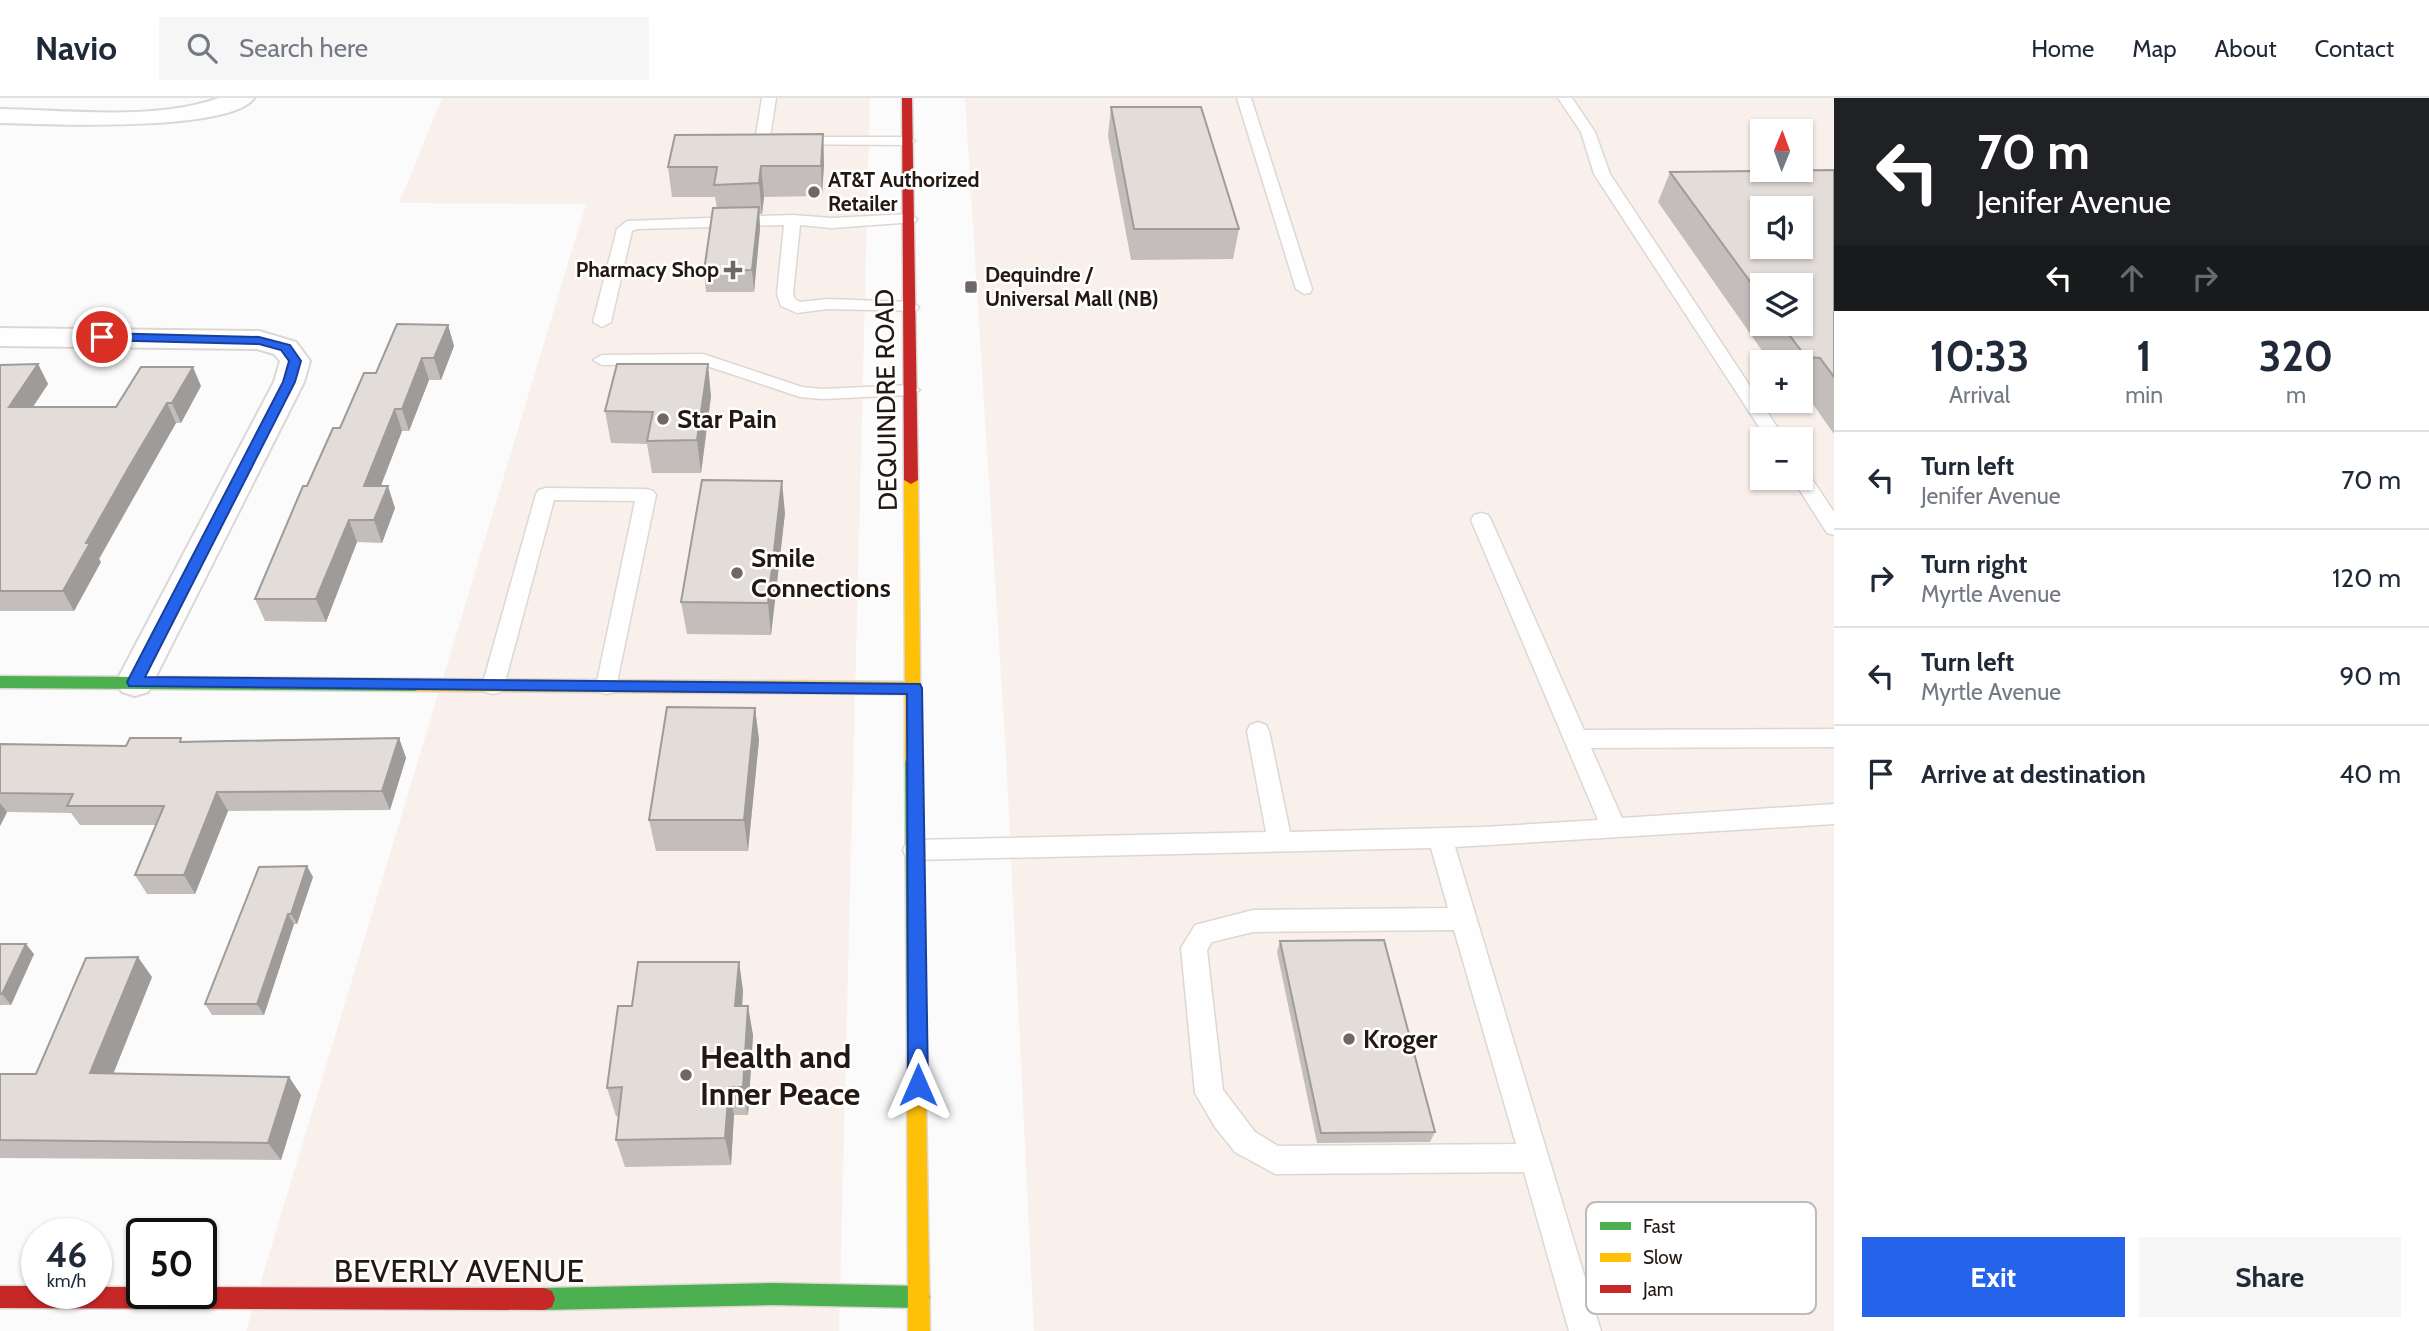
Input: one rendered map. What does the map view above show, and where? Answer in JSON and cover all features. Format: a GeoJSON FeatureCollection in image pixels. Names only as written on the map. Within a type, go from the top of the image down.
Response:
{"type":"FeatureCollection","features":[{"type":"Feature","properties":{"kind":"main road","name":"DEQUINDRE ROAD"},"geometry":{"type":"LineString","coordinates":[[907,98],[915,688],[919,1331]]}},
{"type":"Feature","properties":{"kind":"main road"},"geometry":{"type":"LineString","coordinates":[[0,682],[915,688]]}},
{"type":"Feature","properties":{"kind":"main road","name":"BEVERLY AVENUE"},"geometry":{"type":"LineString","coordinates":[[0,1297],[509,1300],[773,1294],[919,1297]]}},
{"type":"Feature","properties":{"kind":"street"},"geometry":{"type":"LineString","coordinates":[[0,116],[191,114],[223,107],[242,98]]}},
{"type":"Feature","properties":{"kind":"street"},"geometry":{"type":"LineString","coordinates":[[0,337],[259,340],[285,348],[295,361],[289,382],[135,682]]}},
{"type":"Feature","properties":{"kind":"lane"},"geometry":{"type":"LineString","coordinates":[[769,98],[762,141],[908,141]]}},
{"type":"Feature","properties":{"kind":"lane"},"geometry":{"type":"LineString","coordinates":[[1244,98],[1304,289]]}},
{"type":"Feature","properties":{"kind":"lane"},"geometry":{"type":"LineString","coordinates":[[1565,98],[1587,132],[1602,174],[1768,427]]}},
{"type":"Feature","properties":{"kind":"lane"},"geometry":{"type":"LineString","coordinates":[[602,322],[625,229],[633,224],[793,219],[832,223],[909,219]]}},
{"type":"Feature","properties":{"kind":"lane"},"geometry":{"type":"LineString","coordinates":[[793,219],[785,294],[787,302],[797,308],[827,304],[910,307]]}},
{"type":"Feature","properties":{"kind":"lane"},"geometry":{"type":"LineString","coordinates":[[603,360],[704,359],[800,391],[822,394],[911,390]]}},
{"type":"Feature","properties":{"kind":"lane"},"geometry":{"type":"LineString","coordinates":[[1809,490],[1834,528]]}},
{"type":"Feature","properties":{"kind":"lane"},"geometry":{"type":"LineString","coordinates":[[493,686],[546,494],[646,495],[607,686]]}},
{"type":"Feature","properties":{"kind":"lane"},"geometry":{"type":"LineString","coordinates":[[1481,520],[1614,829]]}},
{"type":"Feature","properties":{"kind":"lane"},"geometry":{"type":"LineString","coordinates":[[1258,731],[1280,842]]}},
{"type":"Feature","properties":{"kind":"lane"},"geometry":{"type":"LineString","coordinates":[[1576,739],[1834,738]]}},
{"type":"Feature","properties":{"kind":"lane"},"geometry":{"type":"LineString","coordinates":[[915,850],[1440,838],[1834,814]]}},
{"type":"Feature","properties":{"kind":"lane"},"geometry":{"type":"LineString","coordinates":[[1440,838],[1586,1331]]}},
{"type":"Feature","properties":{"kind":"lane"},"geometry":{"type":"LineString","coordinates":[[1464,919],[1253,921],[1204,933],[1194,948],[1209,1093],[1245,1142],[1275,1160],[1534,1158]]}},
{"type":"Feature","properties":{"kind":"lane"},"geometry":{"type":"LineString","coordinates":[[346,1331],[353,1300]]}},
{"type":"Feature","properties":{"kind":"shaded area"},"geometry":{"type":"Polygon","coordinates":[[[442,98],[870,98],[839,1331],[246,1331],[586,204],[399,203],[442,98]]]}},
{"type":"Feature","properties":{"kind":"shaded area"},"geometry":{"type":"Polygon","coordinates":[[[965,98],[1834,98],[1834,1331],[1034,1331],[1006,755],[965,98]]]}},
{"type":"Feature","properties":{"kind":"building"},"geometry":{"type":"Polygon","coordinates":[[[1111,107],[1201,107],[1239,229],[1134,229],[1111,107]]]}},
{"type":"Feature","properties":{"kind":"building"},"geometry":{"type":"Polygon","coordinates":[[[823,134],[821,166],[761,166],[759,183],[714,185],[717,167],[668,167],[675,135],[823,134]]]}},
{"type":"Feature","properties":{"kind":"building"},"geometry":{"type":"Polygon","coordinates":[[[1813,170],[1834,170],[1834,377],[1820,358],[1813,358],[1813,350],[1801,350],[1790,336],[1813,336],[1813,273],[1750,273],[1750,282],[1670,172],[1750,171],[1750,182],[1813,182],[1813,170]]]}},
{"type":"Feature","properties":{"kind":"building"},"geometry":{"type":"Polygon","coordinates":[[[759,207],[752,270],[704,271],[713,208],[759,207]]]}},
{"type":"Feature","properties":{"kind":"building"},"geometry":{"type":"Polygon","coordinates":[[[397,324],[448,325],[434,358],[422,358],[402,409],[395,409],[364,486],[388,486],[374,520],[349,520],[316,599],[255,599],[303,486],[307,486],[333,428],[340,428],[364,373],[376,373],[397,324]]]}},
{"type":"Feature","properties":{"kind":"building"},"geometry":{"type":"Polygon","coordinates":[[[38,364],[9,407],[116,407],[141,367],[193,367],[172,403],[167,403],[129,467],[86,543],[90,543],[63,591],[0,591],[0,365],[38,364]]]}},
{"type":"Feature","properties":{"kind":"building"},"geometry":{"type":"Polygon","coordinates":[[[617,364],[708,364],[697,440],[647,441],[653,412],[605,411],[617,364]]]}},
{"type":"Feature","properties":{"kind":"building","name":"Smile Connections"},"geometry":{"type":"Polygon","coordinates":[[[702,480],[782,481],[768,603],[681,602],[702,480]]]}},
{"type":"Feature","properties":{"kind":"building"},"geometry":{"type":"Polygon","coordinates":[[[667,707],[755,708],[744,820],[649,820],[667,707]]]}},
{"type":"Feature","properties":{"kind":"building"},"geometry":{"type":"Polygon","coordinates":[[[130,738],[181,738],[180,742],[399,738],[382,791],[217,792],[184,875],[135,875],[164,806],[67,806],[73,794],[0,793],[0,744],[126,746],[130,738]]]}},
{"type":"Feature","properties":{"kind":"building"},"geometry":{"type":"Polygon","coordinates":[[[307,866],[257,1004],[205,1004],[259,867],[307,866]]]}},
{"type":"Feature","properties":{"kind":"building"},"geometry":{"type":"Polygon","coordinates":[[[1384,940],[1435,1132],[1321,1133],[1280,941],[1384,940]]]}},
{"type":"Feature","properties":{"kind":"building"},"geometry":{"type":"Polygon","coordinates":[[[0,944],[26,944],[2,994],[0,994],[0,944]]]}},
{"type":"Feature","properties":{"kind":"building"},"geometry":{"type":"Polygon","coordinates":[[[138,957],[90,1073],[289,1077],[268,1143],[0,1140],[0,1074],[36,1074],[86,958],[138,957]]]}},
{"type":"Feature","properties":{"kind":"building","name":"Health and Inner Peace"},"geometry":{"type":"Polygon","coordinates":[[[638,962],[739,962],[735,1006],[748,1006],[743,1087],[729,1087],[725,1138],[616,1140],[622,1087],[607,1088],[618,1006],[632,1006],[638,962]]]}},
{"type":"Feature","properties":{"kind":"traffic: fast"},"geometry":{"type":"LineString","coordinates":[[0,682],[417,685]]}},
{"type":"Feature","properties":{"kind":"traffic: fast"},"geometry":{"type":"LineString","coordinates":[[913,760],[916,1045]]}},
{"type":"Feature","properties":{"kind":"traffic: fast"},"geometry":{"type":"LineString","coordinates":[[544,1299],[773,1294],[919,1297]]}},
{"type":"Feature","properties":{"kind":"traffic: slow"},"geometry":{"type":"LineString","coordinates":[[911,480],[913,760]]}},
{"type":"Feature","properties":{"kind":"traffic: slow"},"geometry":{"type":"LineString","coordinates":[[417,685],[914,688]]}},
{"type":"Feature","properties":{"kind":"traffic: slow"},"geometry":{"type":"LineString","coordinates":[[916,1045],[919,1331]]}},
{"type":"Feature","properties":{"kind":"traffic: jam"},"geometry":{"type":"LineString","coordinates":[[907,98],[911,480]]}},
{"type":"Feature","properties":{"kind":"traffic: jam"},"geometry":{"type":"LineString","coordinates":[[0,1297],[544,1299]]}},
{"type":"Feature","properties":{"kind":"place","name":"AT&T Authorized Retailer"},"geometry":{"type":"Point","coordinates":[814,192]}},
{"type":"Feature","properties":{"kind":"place","name":"Pharmacy Shop"},"geometry":{"type":"Point","coordinates":[733,270]}},
{"type":"Feature","properties":{"kind":"place","name":"Dequindre / Universal Mall (NB)"},"geometry":{"type":"Point","coordinates":[971,287]}},
{"type":"Feature","properties":{"kind":"place","name":"Star Pain"},"geometry":{"type":"Point","coordinates":[663,419]}},
{"type":"Feature","properties":{"kind":"place","name":"Smile Connections"},"geometry":{"type":"Point","coordinates":[737,573]}},
{"type":"Feature","properties":{"kind":"place","name":"Kroger"},"geometry":{"type":"Point","coordinates":[1349,1039]}},
{"type":"Feature","properties":{"kind":"place","name":"Health and Inner Peace"},"geometry":{"type":"Point","coordinates":[686,1075]}},
{"type":"Feature","properties":{"kind":"route"},"geometry":{"type":"LineString","coordinates":[[102,337],[259,340],[285,348],[295,361],[289,382],[135,682],[915,688],[918,1085]]}}]}
